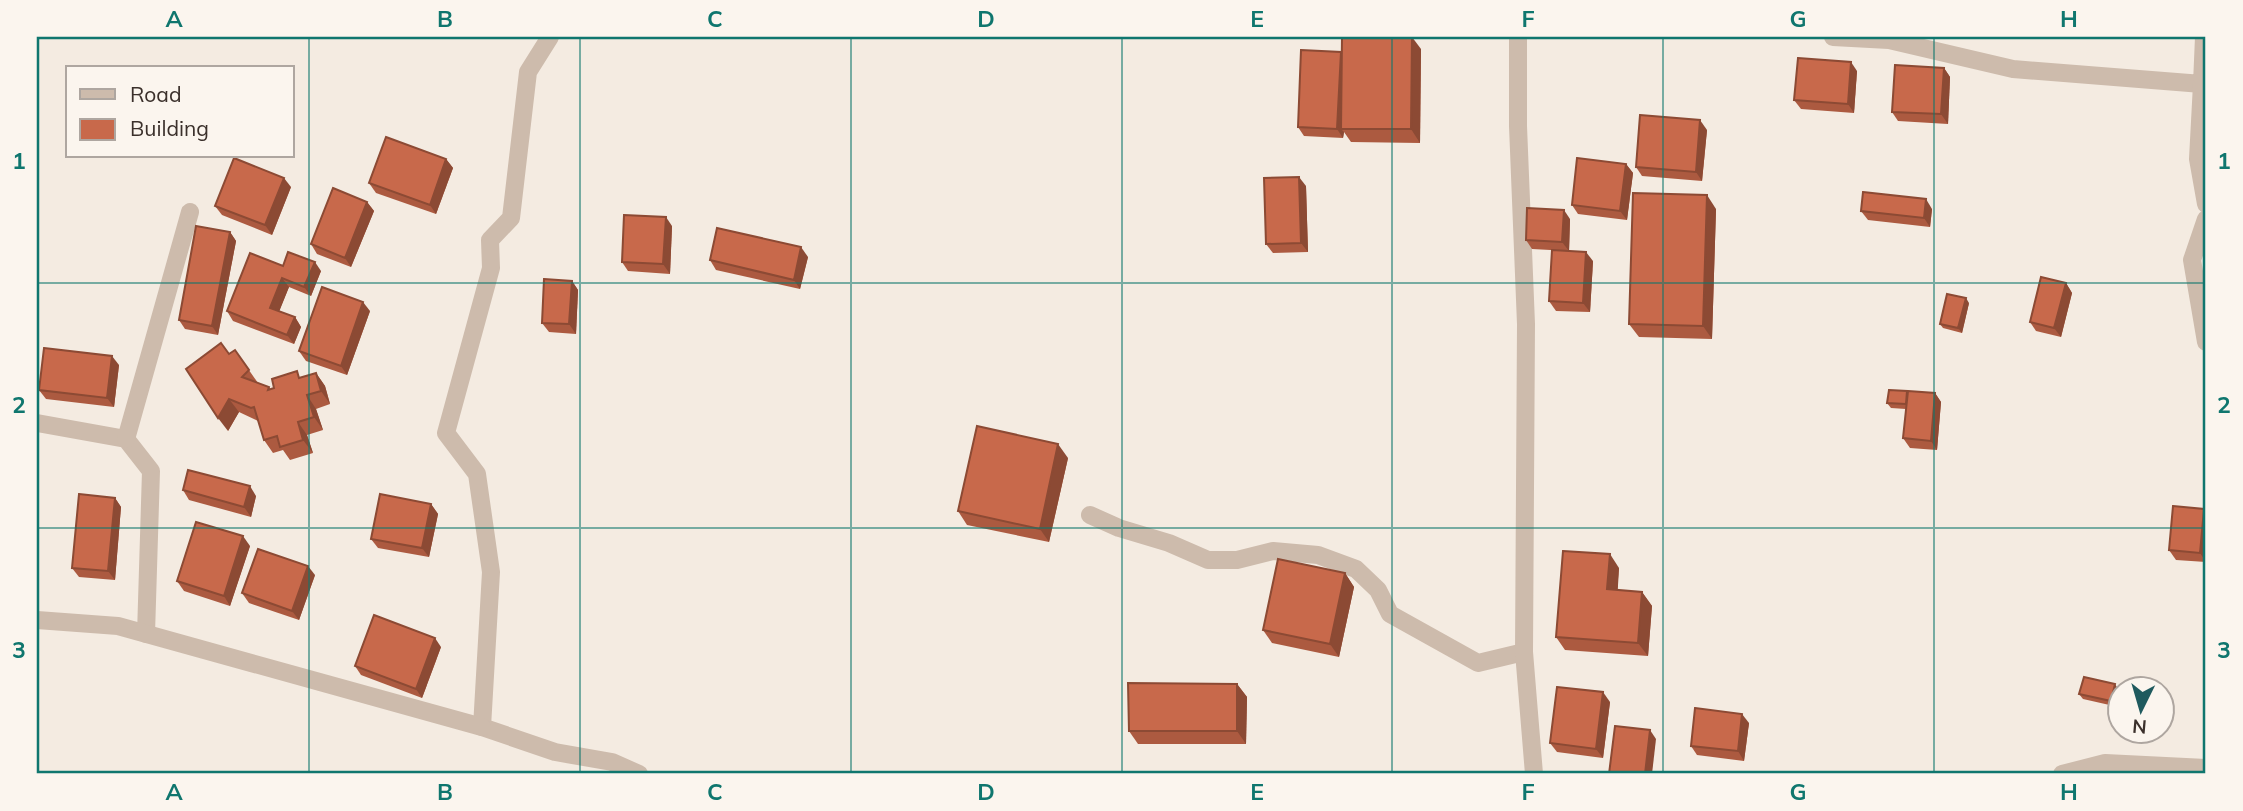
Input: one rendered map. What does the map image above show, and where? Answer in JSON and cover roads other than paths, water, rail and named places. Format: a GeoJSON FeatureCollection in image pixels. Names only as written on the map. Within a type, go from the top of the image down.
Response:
{"type":"FeatureCollection","features":[{"type":"Feature","properties":{"kind":"street"},"geometry":{"type":"LineString","coordinates":[[482,727],[491,572],[477,474],[446,433],[491,268],[490,240],[511,218],[528,72],[550,37]]}},
{"type":"Feature","properties":{"kind":"street"},"geometry":{"type":"LineString","coordinates":[[1518,37],[1518,126],[1526,324],[1524,652],[1534,774]]}},
{"type":"Feature","properties":{"kind":"street"},"geometry":{"type":"LineString","coordinates":[[1833,37],[1889,40],[2013,69],[2202,84]]}},
{"type":"Feature","properties":{"kind":"street"},"geometry":{"type":"LineString","coordinates":[[2204,37],[2198,159],[2206,204]]}},
{"type":"Feature","properties":{"kind":"street"},"geometry":{"type":"LineString","coordinates":[[126,439],[190,212]]}},
{"type":"Feature","properties":{"kind":"street"},"geometry":{"type":"LineString","coordinates":[[2206,219],[2192,260],[2206,342]]}},
{"type":"Feature","properties":{"kind":"street"},"geometry":{"type":"LineString","coordinates":[[37,423],[126,439],[151,471],[146,634]]}},
{"type":"Feature","properties":{"kind":"street"},"geometry":{"type":"LineString","coordinates":[[1090,515],[1208,560],[1237,560],[1273,551],[1318,555],[1356,569],[1378,590],[1390,614],[1478,663],[1524,652]]}},
{"type":"Feature","properties":{"kind":"street"},"geometry":{"type":"LineString","coordinates":[[37,620],[118,626],[482,727],[555,752],[612,762],[639,774]]}},
{"type":"Feature","properties":{"kind":"street"},"geometry":{"type":"LineString","coordinates":[[2062,774],[2105,763],[2206,768]]}}]}
